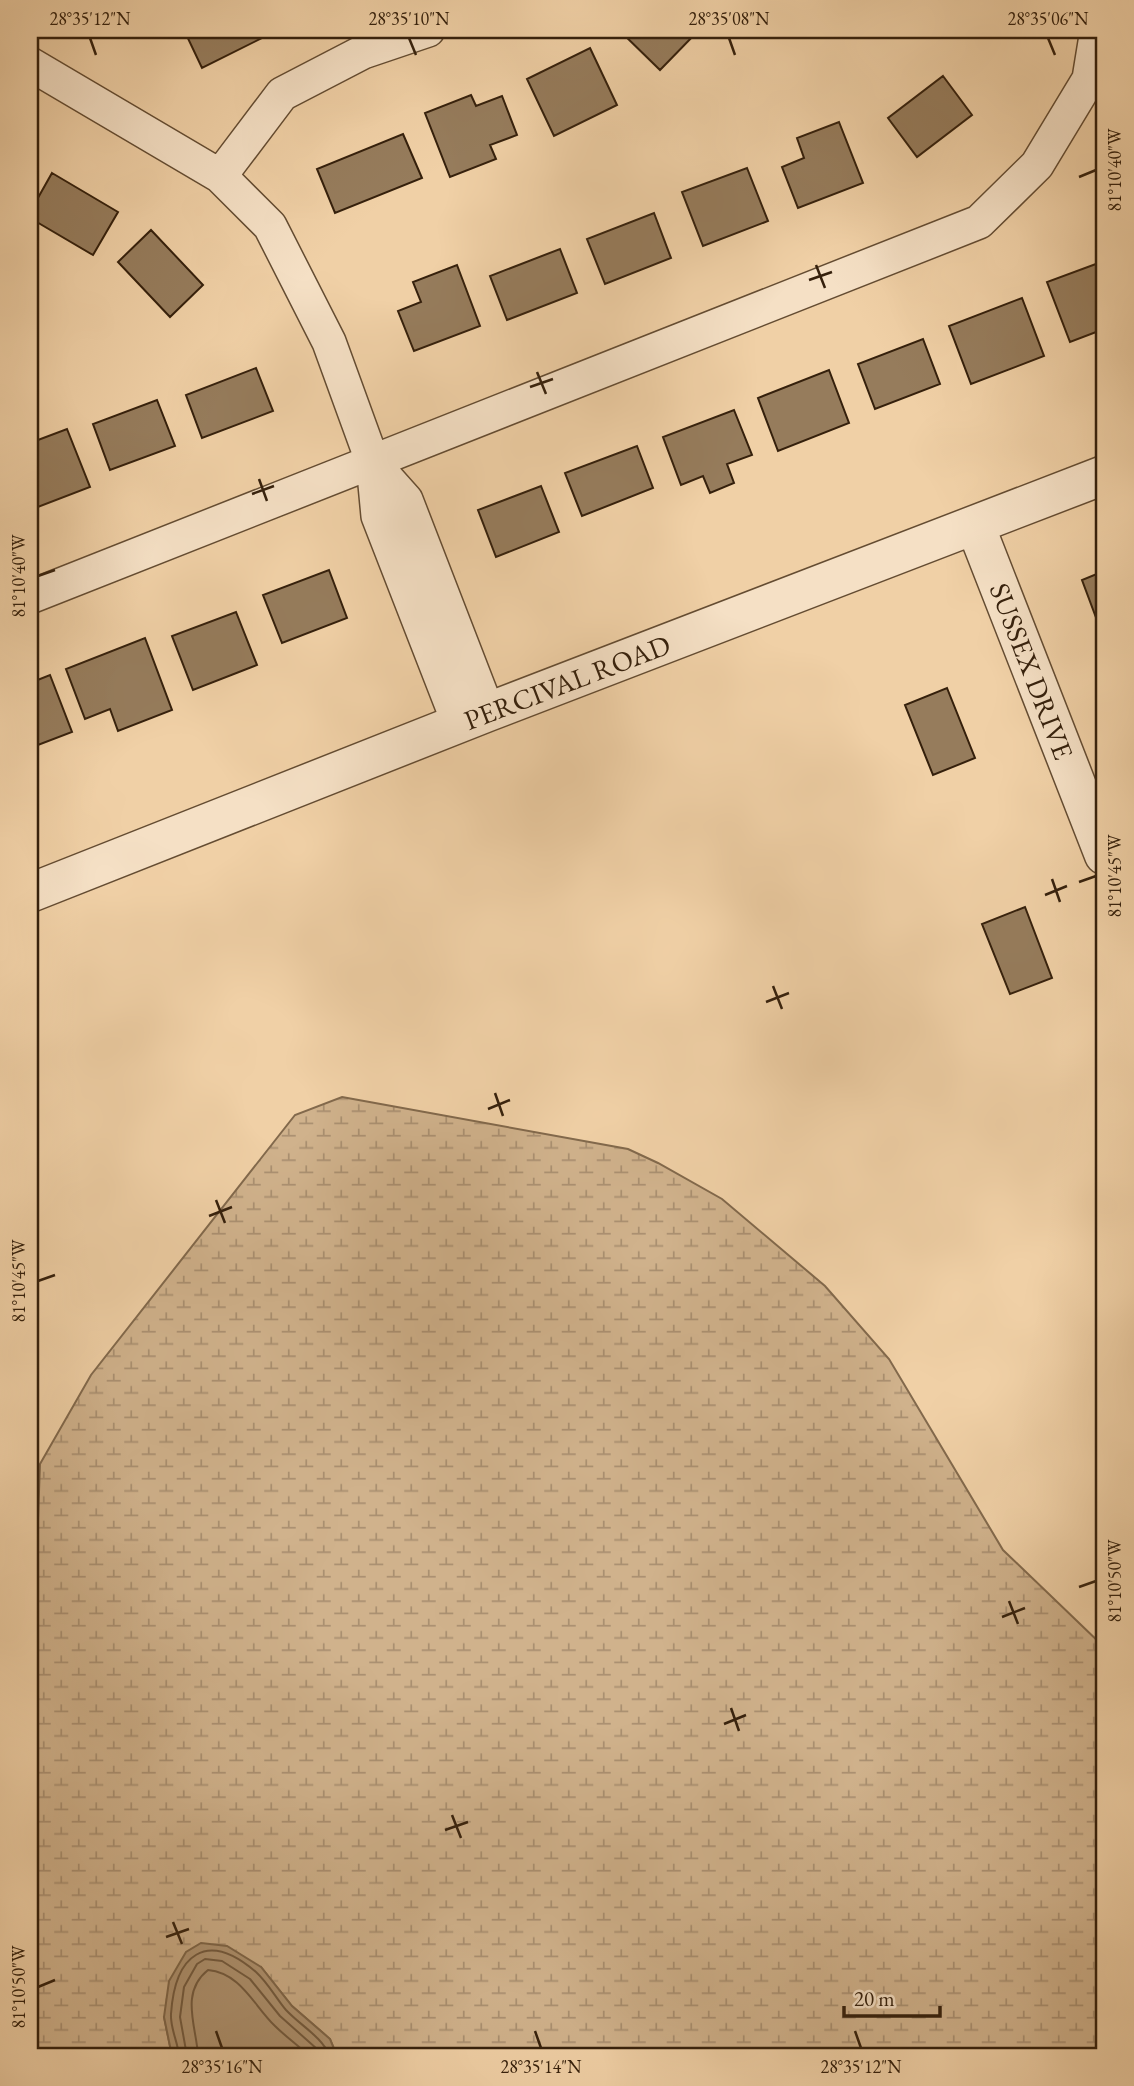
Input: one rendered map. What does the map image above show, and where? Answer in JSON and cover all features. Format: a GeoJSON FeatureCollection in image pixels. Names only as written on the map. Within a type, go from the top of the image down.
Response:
{"type":"FeatureCollection","features":[{"type":"Feature","properties":{"kind":"street"},"geometry":{"type":"LineString","coordinates":[[220,176],[282,94],[363,52],[428,30]]}},
{"type":"Feature","properties":{"kind":"street"},"geometry":{"type":"LineString","coordinates":[[30,597],[979,222],[1037,164],[1089,79],[1097,30]]}},
{"type":"Feature","properties":{"kind":"street"},"geometry":{"type":"LineString","coordinates":[[30,64],[220,176],[270,226],[329,342],[373,463],[406,500],[474,718]]}},
{"type":"Feature","properties":{"kind":"street","name":"PERCIVAL ROAD"},"geometry":{"type":"LineString","coordinates":[[30,892],[1104,475]]}},
{"type":"Feature","properties":{"kind":"street","name":"SUSSEX DRIVE"},"geometry":{"type":"LineString","coordinates":[[975,525],[1104,855]]}},
{"type":"Feature","properties":{"kind":"green space"},"geometry":{"type":"Polygon","coordinates":[[[342,1097],[628,1149],[658,1163],[722,1199],[825,1286],[889,1359],[1003,1550],[1104,1647],[1104,2056],[337,2056],[330,2039],[292,2006],[261,1967],[164,2017],[172,2056],[30,2056],[30,1641],[34,1630],[40,1464],[91,1375],[295,1115],[342,1097]]]}},
{"type":"Feature","properties":{"kind":"water"},"geometry":{"type":"Polygon","coordinates":[[[201,1943],[227,1946],[261,1967],[292,2006],[330,2039],[337,2056],[172,2056],[164,2017],[169,1981],[186,1952],[201,1943]]]}},
{"type":"Feature","properties":{"kind":"building"},"geometry":{"type":"Polygon","coordinates":[[[184,30],[268,30],[270,34],[202,68],[184,30]]]}},
{"type":"Feature","properties":{"kind":"building"},"geometry":{"type":"Polygon","coordinates":[[[619,30],[699,30],[660,70],[619,30]]]}},
{"type":"Feature","properties":{"kind":"building"},"geometry":{"type":"Polygon","coordinates":[[[964,30],[1013,30],[1013,37],[964,33],[964,30]]]}},
{"type":"Feature","properties":{"kind":"building"},"geometry":{"type":"Polygon","coordinates":[[[590,48],[617,105],[554,136],[527,79],[590,48]]]}},
{"type":"Feature","properties":{"kind":"building"},"geometry":{"type":"Polygon","coordinates":[[[943,76],[972,115],[917,157],[888,118],[943,76]]]}},
{"type":"Feature","properties":{"kind":"building"},"geometry":{"type":"Polygon","coordinates":[[[471,95],[476,106],[502,96],[517,135],[490,145],[496,159],[450,177],[425,113],[471,95]]]}},
{"type":"Feature","properties":{"kind":"building"},"geometry":{"type":"Polygon","coordinates":[[[839,122],[863,183],[798,208],[782,167],[804,158],[797,138],[839,122]]]}},
{"type":"Feature","properties":{"kind":"building"},"geometry":{"type":"Polygon","coordinates":[[[403,134],[422,178],[335,213],[317,169],[403,134]]]}},
{"type":"Feature","properties":{"kind":"building"},"geometry":{"type":"Polygon","coordinates":[[[747,168],[768,221],[703,246],[682,192],[747,168]]]}},
{"type":"Feature","properties":{"kind":"building"},"geometry":{"type":"Polygon","coordinates":[[[52,173],[118,212],[93,255],[30,218],[30,212],[52,173]]]}},
{"type":"Feature","properties":{"kind":"building"},"geometry":{"type":"Polygon","coordinates":[[[654,213],[671,258],[605,284],[587,239],[654,213]]]}},
{"type":"Feature","properties":{"kind":"building"},"geometry":{"type":"Polygon","coordinates":[[[151,230],[203,285],[170,317],[118,262],[151,230]]]}},
{"type":"Feature","properties":{"kind":"building"},"geometry":{"type":"Polygon","coordinates":[[[560,249],[577,293],[507,320],[490,276],[560,249]]]}},
{"type":"Feature","properties":{"kind":"building"},"geometry":{"type":"Polygon","coordinates":[[[1104,261],[1104,329],[1070,342],[1047,282],[1104,261]]]}},
{"type":"Feature","properties":{"kind":"building"},"geometry":{"type":"Polygon","coordinates":[[[457,265],[480,326],[414,351],[398,311],[421,302],[413,282],[457,265]]]}},
{"type":"Feature","properties":{"kind":"building"},"geometry":{"type":"Polygon","coordinates":[[[1022,298],[1044,356],[971,384],[949,326],[1022,298]]]}},
{"type":"Feature","properties":{"kind":"building"},"geometry":{"type":"Polygon","coordinates":[[[923,339],[940,384],[875,409],[858,364],[923,339]]]}},
{"type":"Feature","properties":{"kind":"building"},"geometry":{"type":"Polygon","coordinates":[[[256,368],[273,411],[202,438],[186,395],[256,368]]]}},
{"type":"Feature","properties":{"kind":"building"},"geometry":{"type":"Polygon","coordinates":[[[829,370],[849,423],[778,451],[758,398],[829,370]]]}},
{"type":"Feature","properties":{"kind":"building"},"geometry":{"type":"Polygon","coordinates":[[[157,400],[175,446],[110,470],[93,424],[157,400]]]}},
{"type":"Feature","properties":{"kind":"building"},"geometry":{"type":"Polygon","coordinates":[[[734,410],[752,455],[727,464],[734,483],[710,493],[703,476],[681,485],[663,437],[734,410]]]}},
{"type":"Feature","properties":{"kind":"building"},"geometry":{"type":"Polygon","coordinates":[[[67,429],[90,487],[30,510],[30,443],[67,429]]]}},
{"type":"Feature","properties":{"kind":"building"},"geometry":{"type":"Polygon","coordinates":[[[637,446],[653,488],[582,516],[565,473],[637,446]]]}},
{"type":"Feature","properties":{"kind":"building"},"geometry":{"type":"Polygon","coordinates":[[[541,486],[559,532],[496,557],[478,510],[541,486]]]}},
{"type":"Feature","properties":{"kind":"building"},"geometry":{"type":"Polygon","coordinates":[[[329,570],[347,618],[282,643],[263,595],[329,570]]]}},
{"type":"Feature","properties":{"kind":"building"},"geometry":{"type":"Polygon","coordinates":[[[1104,571],[1104,639],[1082,580],[1104,571]]]}},
{"type":"Feature","properties":{"kind":"building"},"geometry":{"type":"Polygon","coordinates":[[[236,612],[257,665],[193,690],[172,636],[236,612]]]}},
{"type":"Feature","properties":{"kind":"building"},"geometry":{"type":"Polygon","coordinates":[[[145,638],[172,710],[118,731],[110,709],[85,719],[66,669],[145,638]]]}},
{"type":"Feature","properties":{"kind":"building"},"geometry":{"type":"Polygon","coordinates":[[[50,675],[72,732],[30,748],[30,683],[50,675]]]}},
{"type":"Feature","properties":{"kind":"building"},"geometry":{"type":"Polygon","coordinates":[[[947,688],[975,758],[933,775],[905,705],[947,688]]]}},
{"type":"Feature","properties":{"kind":"building"},"geometry":{"type":"Polygon","coordinates":[[[1025,907],[1052,978],[1010,994],[982,924],[1025,907]]]}}]}
